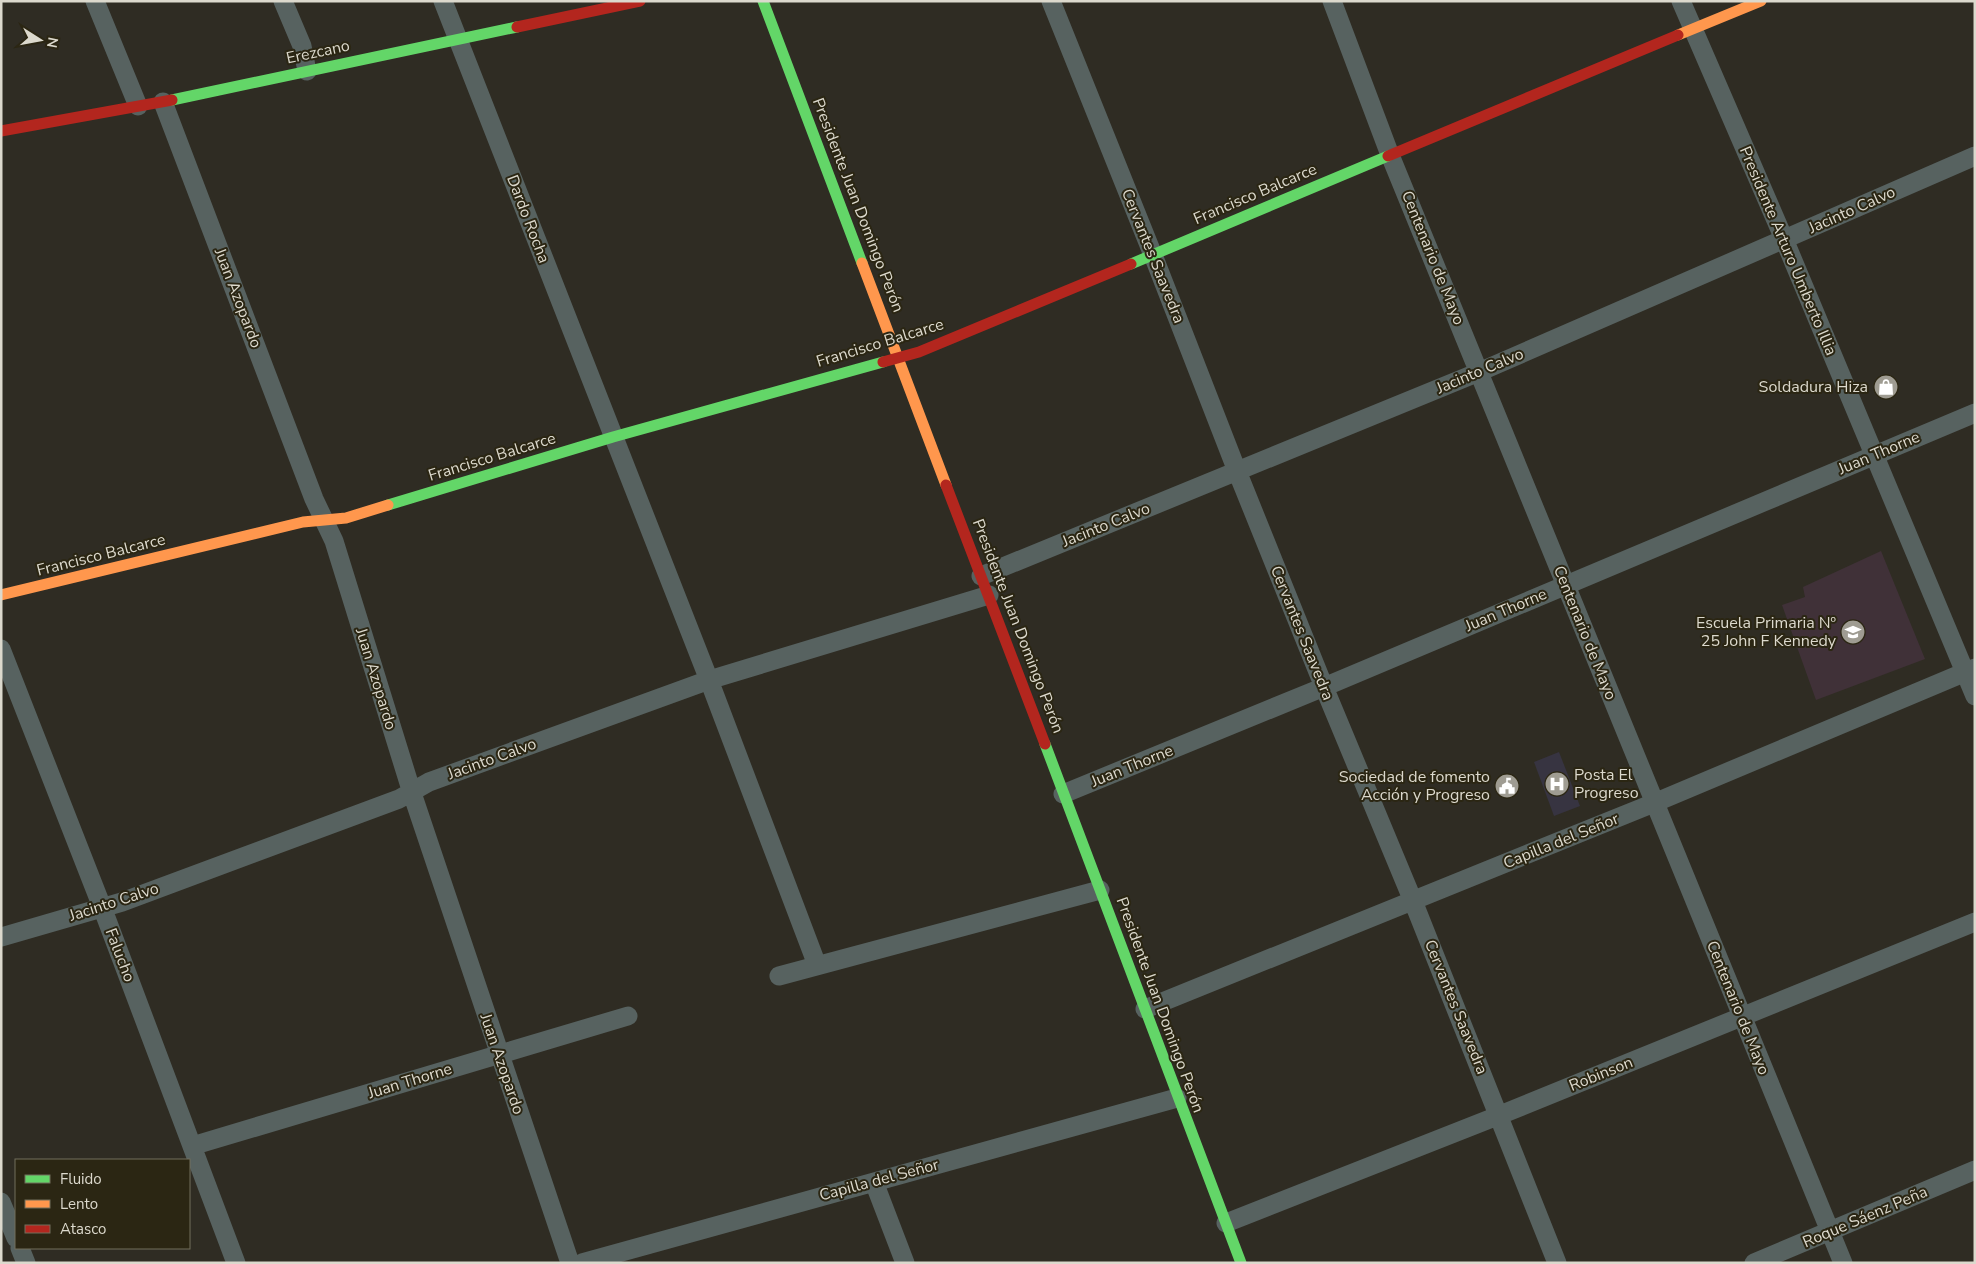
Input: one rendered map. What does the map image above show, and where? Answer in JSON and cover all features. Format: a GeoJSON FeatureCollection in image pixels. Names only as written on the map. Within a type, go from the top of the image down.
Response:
{"type":"FeatureCollection","features":[{"type":"Feature","properties":{"kind":"street"},"geometry":{"type":"LineString","coordinates":[[95,1],[138,106]]}},
{"type":"Feature","properties":{"kind":"street"},"geometry":{"type":"LineString","coordinates":[[283,1],[302,46],[307,71]]}},
{"type":"Feature","properties":{"kind":"street","name":"Dardo Rocha"},"geometry":{"type":"LineString","coordinates":[[443,1],[709,680],[817,965]]}},
{"type":"Feature","properties":{"kind":"street","name":"Erezcano"},"geometry":{"type":"LineString","coordinates":[[1,131],[163,102],[640,1]]}},
{"type":"Feature","properties":{"kind":"street","name":"Presidente Juan Domingo Perón"},"geometry":{"type":"LineString","coordinates":[[763,1],[1241,1263]]}},
{"type":"Feature","properties":{"kind":"street","name":"Cervantes Saavedra"},"geometry":{"type":"LineString","coordinates":[[1050,1],[1324,687],[1500,1115],[1557,1263]]}},
{"type":"Feature","properties":{"kind":"street","name":"Centenario de Mayo"},"geometry":{"type":"LineString","coordinates":[[1332,1],[1390,155],[1843,1263]]}},
{"type":"Feature","properties":{"kind":"street","name":"Presidente Arturo Umberto Illia"},"geometry":{"type":"LineString","coordinates":[[1681,1],[1784,239],[1873,456],[1970,670],[1975,696]]}},
{"type":"Feature","properties":{"kind":"street","name":"Francisco Balcarce"},"geometry":{"type":"LineString","coordinates":[[1,596],[303,522],[346,518],[613,437],[919,352],[1761,1]]}},
{"type":"Feature","properties":{"kind":"street","name":"Juan Azopardo"},"geometry":{"type":"LineString","coordinates":[[163,102],[314,499],[334,541],[412,793],[498,1054],[570,1263]]}},
{"type":"Feature","properties":{"kind":"street","name":"Jacinto Calvo"},"geometry":{"type":"LineString","coordinates":[[981,576],[1479,372],[1975,156]]}},
{"type":"Feature","properties":{"kind":"street","name":"Juan Thorne"},"geometry":{"type":"LineString","coordinates":[[1063,794],[1324,687],[1975,413]]}},
{"type":"Feature","properties":{"kind":"street","name":"Jacinto Calvo"},"geometry":{"type":"LineString","coordinates":[[1,937],[140,895],[399,800],[429,782],[709,680],[989,596]]}},
{"type":"Feature","properties":{"kind":"street","name":"Falucho"},"geometry":{"type":"LineString","coordinates":[[1,649],[102,907],[236,1263]]}},
{"type":"Feature","properties":{"kind":"street","name":"Capilla del Señor"},"geometry":{"type":"LineString","coordinates":[[1145,1008],[1413,901],[1970,670]]}},
{"type":"Feature","properties":{"kind":"street"},"geometry":{"type":"LineString","coordinates":[[779,976],[1100,890]]}},
{"type":"Feature","properties":{"kind":"street","name":"Robinson"},"geometry":{"type":"LineString","coordinates":[[1226,1223],[1500,1115],[1975,922]]}},
{"type":"Feature","properties":{"kind":"street","name":"Juan Thorne"},"geometry":{"type":"LineString","coordinates":[[192,1146],[628,1016]]}},
{"type":"Feature","properties":{"kind":"street","name":"Capilla del Señor"},"geometry":{"type":"LineString","coordinates":[[582,1263],[1177,1098]]}},
{"type":"Feature","properties":{"kind":"street","name":"Roque Sáenz Peña"},"geometry":{"type":"LineString","coordinates":[[1754,1263],[1975,1170]]}},
{"type":"Feature","properties":{"kind":"street"},"geometry":{"type":"LineString","coordinates":[[874,1182],[906,1263]]}},
{"type":"Feature","properties":{"kind":"street"},"geometry":{"type":"LineString","coordinates":[[1,1202],[15,1236]]}},
{"type":"Feature","properties":{"kind":"street"},"geometry":{"type":"LineString","coordinates":[[20,1249],[26,1263]]}},
{"type":"Feature","properties":{"kind":"shaded area","name":"Escuela Primaria Nº 25 John F Kennedy"},"geometry":{"type":"Polygon","coordinates":[[[1881,551],[1925,659],[1816,700],[1782,605],[1805,597],[1803,587],[1881,551]]]}},
{"type":"Feature","properties":{"kind":"shaded area","name":"Posta El Progreso"},"geometry":{"type":"Polygon","coordinates":[[[1559,752],[1580,806],[1554,816],[1534,762],[1559,752]]]}},
{"type":"Feature","properties":{"kind":"traffic: fast"},"geometry":{"type":"LineString","coordinates":[[763,1],[862,263]]}},
{"type":"Feature","properties":{"kind":"traffic: fast"},"geometry":{"type":"LineString","coordinates":[[172,100],[517,27]]}},
{"type":"Feature","properties":{"kind":"traffic: fast"},"geometry":{"type":"LineString","coordinates":[[1131,264],[1388,156]]}},
{"type":"Feature","properties":{"kind":"traffic: fast"},"geometry":{"type":"LineString","coordinates":[[388,505],[613,437],[883,362]]}},
{"type":"Feature","properties":{"kind":"traffic: fast"},"geometry":{"type":"LineString","coordinates":[[1045,744],[1241,1263]]}},
{"type":"Feature","properties":{"kind":"traffic: slow"},"geometry":{"type":"LineString","coordinates":[[1678,35],[1761,1]]}},
{"type":"Feature","properties":{"kind":"traffic: slow"},"geometry":{"type":"LineString","coordinates":[[862,263],[946,485]]}},
{"type":"Feature","properties":{"kind":"traffic: slow"},"geometry":{"type":"LineString","coordinates":[[1,595],[303,522],[346,518],[388,505]]}},
{"type":"Feature","properties":{"kind":"traffic: jam"},"geometry":{"type":"LineString","coordinates":[[517,27],[640,1]]}},
{"type":"Feature","properties":{"kind":"traffic: jam"},"geometry":{"type":"LineString","coordinates":[[1388,156],[1678,35]]}},
{"type":"Feature","properties":{"kind":"traffic: jam"},"geometry":{"type":"LineString","coordinates":[[1,131],[172,100]]}},
{"type":"Feature","properties":{"kind":"traffic: jam"},"geometry":{"type":"LineString","coordinates":[[883,362],[919,352],[1131,264]]}},
{"type":"Feature","properties":{"kind":"traffic: jam"},"geometry":{"type":"LineString","coordinates":[[946,485],[1045,744]]}},
{"type":"Feature","properties":{"kind":"place","name":"Soldadura Hiza"},"geometry":{"type":"Point","coordinates":[1886,387]}},
{"type":"Feature","properties":{"kind":"place","name":"Escuela Primaria Nº 25 John F Kennedy"},"geometry":{"type":"Point","coordinates":[1853,632]}},
{"type":"Feature","properties":{"kind":"place","name":"Posta El Progreso"},"geometry":{"type":"Point","coordinates":[1557,784]}},
{"type":"Feature","properties":{"kind":"place","name":"Sociedad de fomento Acción y Progreso"},"geometry":{"type":"Point","coordinates":[1507,786]}}]}
